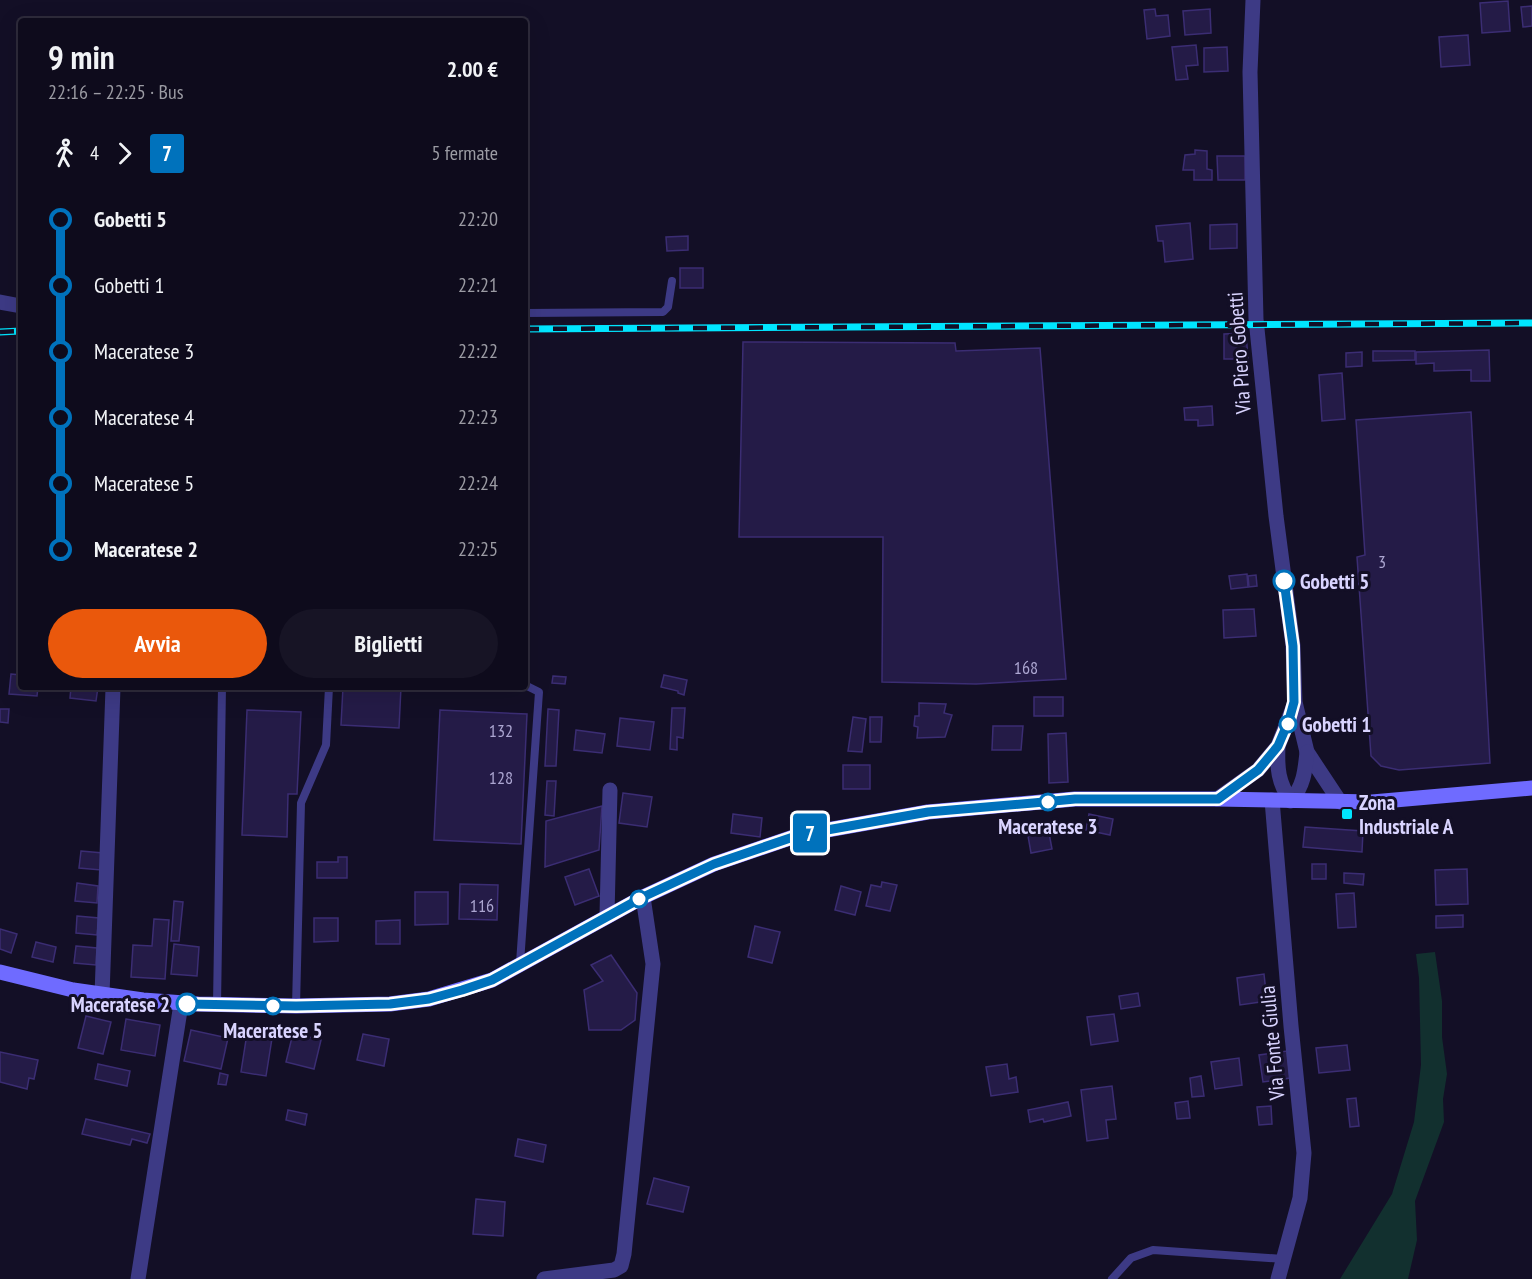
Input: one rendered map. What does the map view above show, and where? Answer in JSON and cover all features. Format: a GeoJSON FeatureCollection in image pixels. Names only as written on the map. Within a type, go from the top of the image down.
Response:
{"type":"FeatureCollection","features":[{"type":"Feature","properties":{"kind":"main road"},"geometry":{"type":"LineString","coordinates":[[0,972],[73,990],[182,1004],[296,1006],[390,1004],[429,999],[492,980],[643,897],[714,864],[799,835],[928,812],[1075,799],[1341,802],[1438,798],[1532,788]]}},
{"type":"Feature","properties":{"kind":"street","name":"Via Piero Gobetti"},"geometry":{"type":"LineString","coordinates":[[1253,0],[1250,72],[1256,318],[1276,516],[1293,646],[1294,702]]}},
{"type":"Feature","properties":{"kind":"street"},"geometry":{"type":"LineString","coordinates":[[0,302],[18,305]]}},
{"type":"Feature","properties":{"kind":"street"},"geometry":{"type":"LineString","coordinates":[[102,995],[113,690]]}},
{"type":"Feature","properties":{"kind":"street"},"geometry":{"type":"LineString","coordinates":[[1294,702],[1278,746],[1277,768],[1280,780],[1292,801],[1304,779],[1307,752]]}},
{"type":"Feature","properties":{"kind":"street"},"geometry":{"type":"LineString","coordinates":[[1294,702],[1307,752],[1341,802]]}},
{"type":"Feature","properties":{"kind":"street"},"geometry":{"type":"LineString","coordinates":[[1218,799],[1258,770],[1278,746]]}},
{"type":"Feature","properties":{"kind":"street"},"geometry":{"type":"LineString","coordinates":[[608,915],[610,790]]}},
{"type":"Feature","properties":{"kind":"street","name":"Via Fonte Giulia"},"geometry":{"type":"LineString","coordinates":[[1272,800],[1304,1153],[1300,1198],[1278,1279]]}},
{"type":"Feature","properties":{"kind":"street"},"geometry":{"type":"LineString","coordinates":[[544,1279],[614,1270],[621,1266],[653,964],[643,897]]}},
{"type":"Feature","properties":{"kind":"street"},"geometry":{"type":"LineString","coordinates":[[138,1279],[182,1004]]}},
{"type":"Feature","properties":{"kind":"lane"},"geometry":{"type":"LineString","coordinates":[[528,313],[663,312],[668,307],[672,281]]}},
{"type":"Feature","properties":{"kind":"lane"},"geometry":{"type":"LineString","coordinates":[[520,965],[539,692],[528,686]]}},
{"type":"Feature","properties":{"kind":"lane"},"geometry":{"type":"LineString","coordinates":[[217,1005],[222,690]]}},
{"type":"Feature","properties":{"kind":"lane"},"geometry":{"type":"LineString","coordinates":[[296,1006],[301,803],[326,746],[329,690]]}},
{"type":"Feature","properties":{"kind":"lane"},"geometry":{"type":"LineString","coordinates":[[1112,1279],[1131,1258],[1153,1250],[1283,1259]]}},
{"type":"Feature","properties":{"kind":"green space"},"geometry":{"type":"Polygon","coordinates":[[[1435,952],[1442,1001],[1442,1037],[1447,1074],[1443,1099],[1444,1122],[1415,1201],[1417,1240],[1408,1279],[1340,1279],[1392,1194],[1414,1122],[1421,1065],[1419,978],[1416,954],[1435,952]]]}},
{"type":"Feature","properties":{"kind":"building"},"geometry":{"type":"Polygon","coordinates":[[[1508,1],[1510,31],[1482,33],[1480,3],[1508,1]]]}},
{"type":"Feature","properties":{"kind":"building"},"geometry":{"type":"Polygon","coordinates":[[[1532,6],[1532,26],[1523,27],[1521,7],[1532,6]]]}},
{"type":"Feature","properties":{"kind":"building"},"geometry":{"type":"Polygon","coordinates":[[[1155,9],[1156,16],[1168,15],[1170,36],[1147,39],[1144,10],[1155,9]]]}},
{"type":"Feature","properties":{"kind":"building"},"geometry":{"type":"Polygon","coordinates":[[[1210,9],[1211,33],[1185,35],[1183,11],[1210,9]]]}},
{"type":"Feature","properties":{"kind":"building"},"geometry":{"type":"Polygon","coordinates":[[[1468,35],[1470,65],[1441,67],[1439,37],[1468,35]]]}},
{"type":"Feature","properties":{"kind":"building"},"geometry":{"type":"Polygon","coordinates":[[[1196,45],[1198,65],[1186,66],[1188,79],[1176,80],[1172,47],[1196,45]]]}},
{"type":"Feature","properties":{"kind":"building"},"geometry":{"type":"Polygon","coordinates":[[[1227,47],[1228,71],[1204,72],[1204,48],[1227,47]]]}},
{"type":"Feature","properties":{"kind":"building"},"geometry":{"type":"Polygon","coordinates":[[[1195,150],[1207,151],[1207,169],[1212,170],[1212,180],[1194,180],[1194,170],[1183,170],[1185,155],[1195,154],[1195,150]]]}},
{"type":"Feature","properties":{"kind":"building"},"geometry":{"type":"Polygon","coordinates":[[[1217,156],[1245,156],[1245,180],[1218,180],[1217,156]]]}},
{"type":"Feature","properties":{"kind":"building"},"geometry":{"type":"Polygon","coordinates":[[[1190,223],[1193,259],[1165,262],[1163,241],[1158,241],[1156,226],[1190,223]]]}},
{"type":"Feature","properties":{"kind":"building"},"geometry":{"type":"Polygon","coordinates":[[[1237,224],[1237,248],[1210,249],[1210,225],[1237,224]]]}},
{"type":"Feature","properties":{"kind":"building"},"geometry":{"type":"Polygon","coordinates":[[[688,236],[688,250],[667,251],[666,237],[688,236]]]}},
{"type":"Feature","properties":{"kind":"building"},"geometry":{"type":"Polygon","coordinates":[[[680,268],[703,268],[703,288],[680,288],[680,268]]]}},
{"type":"Feature","properties":{"kind":"building"},"geometry":{"type":"Polygon","coordinates":[[[1246,333],[1248,359],[1224,359],[1224,334],[1246,333]]]}},
{"type":"Feature","properties":{"kind":"building"},"geometry":{"type":"Polygon","coordinates":[[[743,342],[955,343],[956,351],[1040,348],[1066,679],[976,684],[882,682],[883,537],[739,537],[743,342]]]}},
{"type":"Feature","properties":{"kind":"building"},"geometry":{"type":"Polygon","coordinates":[[[1489,350],[1490,381],[1471,381],[1471,370],[1434,371],[1434,363],[1416,364],[1416,352],[1489,350]]]}},
{"type":"Feature","properties":{"kind":"building"},"geometry":{"type":"Polygon","coordinates":[[[1373,351],[1415,351],[1415,360],[1373,361],[1373,351]]]}},
{"type":"Feature","properties":{"kind":"building"},"geometry":{"type":"Polygon","coordinates":[[[1362,352],[1362,366],[1346,367],[1346,353],[1362,352]]]}},
{"type":"Feature","properties":{"kind":"building"},"geometry":{"type":"Polygon","coordinates":[[[1342,373],[1345,419],[1322,421],[1319,375],[1342,373]]]}},
{"type":"Feature","properties":{"kind":"building"},"geometry":{"type":"Polygon","coordinates":[[[1212,406],[1213,425],[1198,426],[1198,420],[1185,420],[1184,408],[1212,406]]]}},
{"type":"Feature","properties":{"kind":"building"},"geometry":{"type":"Polygon","coordinates":[[[1471,412],[1490,763],[1399,770],[1381,766],[1371,756],[1357,557],[1365,555],[1356,420],[1471,412]]]}},
{"type":"Feature","properties":{"kind":"building"},"geometry":{"type":"Polygon","coordinates":[[[1247,574],[1248,587],[1231,589],[1229,576],[1247,574]]]}},
{"type":"Feature","properties":{"kind":"building"},"geometry":{"type":"Polygon","coordinates":[[[1256,575],[1257,586],[1249,587],[1248,576],[1256,575]]]}},
{"type":"Feature","properties":{"kind":"building"},"geometry":{"type":"Polygon","coordinates":[[[1254,609],[1256,636],[1224,638],[1223,610],[1254,609]]]}},
{"type":"Feature","properties":{"kind":"building"},"geometry":{"type":"Polygon","coordinates":[[[11,674],[18,675],[18,690],[38,690],[37,696],[9,694],[11,674]]]}},
{"type":"Feature","properties":{"kind":"building"},"geometry":{"type":"Polygon","coordinates":[[[664,675],[687,680],[684,695],[678,691],[661,687],[664,675]]]}},
{"type":"Feature","properties":{"kind":"building"},"geometry":{"type":"Polygon","coordinates":[[[553,676],[566,677],[565,684],[552,683],[553,676]]]}},
{"type":"Feature","properties":{"kind":"building"},"geometry":{"type":"Polygon","coordinates":[[[71,690],[98,690],[96,701],[70,698],[71,690]]]}},
{"type":"Feature","properties":{"kind":"building"},"geometry":{"type":"Polygon","coordinates":[[[343,690],[401,690],[399,728],[341,725],[343,690]]]}},
{"type":"Feature","properties":{"kind":"building"},"geometry":{"type":"Polygon","coordinates":[[[1034,697],[1063,697],[1063,716],[1034,716],[1034,697]]]}},
{"type":"Feature","properties":{"kind":"building"},"geometry":{"type":"Polygon","coordinates":[[[919,703],[946,704],[944,713],[952,715],[945,737],[917,738],[918,727],[914,726],[915,716],[919,716],[919,703]]]}},
{"type":"Feature","properties":{"kind":"building"},"geometry":{"type":"Polygon","coordinates":[[[672,708],[685,708],[683,738],[677,737],[677,750],[670,749],[672,708]]]}},
{"type":"Feature","properties":{"kind":"building"},"geometry":{"type":"Polygon","coordinates":[[[0,709],[9,709],[8,723],[0,722],[0,709]]]}},
{"type":"Feature","properties":{"kind":"building"},"geometry":{"type":"Polygon","coordinates":[[[548,709],[559,710],[556,766],[545,766],[548,709]]]}},
{"type":"Feature","properties":{"kind":"building"},"geometry":{"type":"Polygon","coordinates":[[[247,710],[301,712],[297,794],[288,794],[287,837],[242,835],[247,710]]]}},
{"type":"Feature","properties":{"kind":"building"},"geometry":{"type":"Polygon","coordinates":[[[440,710],[527,714],[521,844],[434,840],[440,710]]]}},
{"type":"Feature","properties":{"kind":"building"},"geometry":{"type":"Polygon","coordinates":[[[853,717],[866,719],[862,752],[848,751],[853,717]]]}},
{"type":"Feature","properties":{"kind":"building"},"geometry":{"type":"Polygon","coordinates":[[[870,717],[882,717],[881,742],[870,742],[870,717]]]}},
{"type":"Feature","properties":{"kind":"building"},"geometry":{"type":"Polygon","coordinates":[[[620,718],[654,722],[650,750],[617,746],[620,718]]]}},
{"type":"Feature","properties":{"kind":"building"},"geometry":{"type":"Polygon","coordinates":[[[993,726],[1023,726],[1021,750],[992,750],[993,726]]]}},
{"type":"Feature","properties":{"kind":"building"},"geometry":{"type":"Polygon","coordinates":[[[576,730],[605,734],[602,753],[574,750],[576,730]]]}},
{"type":"Feature","properties":{"kind":"building"},"geometry":{"type":"Polygon","coordinates":[[[1066,733],[1068,782],[1049,783],[1048,734],[1066,733]]]}},
{"type":"Feature","properties":{"kind":"building"},"geometry":{"type":"Polygon","coordinates":[[[843,765],[870,765],[870,789],[843,789],[843,765]]]}},
{"type":"Feature","properties":{"kind":"building"},"geometry":{"type":"Polygon","coordinates":[[[547,781],[556,781],[554,816],[545,815],[547,781]]]}},
{"type":"Feature","properties":{"kind":"building"},"geometry":{"type":"Polygon","coordinates":[[[623,793],[652,797],[647,827],[619,823],[623,793]]]}},
{"type":"Feature","properties":{"kind":"building"},"geometry":{"type":"Polygon","coordinates":[[[602,806],[599,850],[545,867],[546,821],[602,806]]]}},
{"type":"Feature","properties":{"kind":"building"},"geometry":{"type":"Polygon","coordinates":[[[733,814],[762,818],[760,837],[731,833],[733,814]]]}},
{"type":"Feature","properties":{"kind":"building"},"geometry":{"type":"Polygon","coordinates":[[[1089,814],[1113,819],[1110,835],[1086,830],[1089,814]]]}},
{"type":"Feature","properties":{"kind":"building"},"geometry":{"type":"Polygon","coordinates":[[[1305,827],[1363,831],[1362,852],[1303,847],[1305,827]]]}},
{"type":"Feature","properties":{"kind":"building"},"geometry":{"type":"Polygon","coordinates":[[[1049,833],[1052,849],[1031,853],[1028,836],[1049,833]]]}},
{"type":"Feature","properties":{"kind":"building"},"geometry":{"type":"Polygon","coordinates":[[[81,851],[103,853],[101,870],[79,868],[81,851]]]}},
{"type":"Feature","properties":{"kind":"building"},"geometry":{"type":"Polygon","coordinates":[[[338,857],[347,857],[347,878],[317,878],[317,862],[338,862],[338,857]]]}},
{"type":"Feature","properties":{"kind":"building"},"geometry":{"type":"Polygon","coordinates":[[[1312,864],[1326,864],[1326,879],[1312,879],[1312,864]]]}},
{"type":"Feature","properties":{"kind":"building"},"geometry":{"type":"Polygon","coordinates":[[[589,869],[599,896],[575,905],[565,877],[589,869]]]}},
{"type":"Feature","properties":{"kind":"building"},"geometry":{"type":"Polygon","coordinates":[[[1467,869],[1468,904],[1436,905],[1435,870],[1467,869]]]}},
{"type":"Feature","properties":{"kind":"building"},"geometry":{"type":"Polygon","coordinates":[[[1344,873],[1364,874],[1363,885],[1344,883],[1344,873]]]}},
{"type":"Feature","properties":{"kind":"building"},"geometry":{"type":"Polygon","coordinates":[[[882,882],[897,885],[890,911],[866,906],[871,885],[881,887],[882,882]]]}},
{"type":"Feature","properties":{"kind":"building"},"geometry":{"type":"Polygon","coordinates":[[[77,883],[98,886],[97,903],[75,901],[77,883]]]}},
{"type":"Feature","properties":{"kind":"building"},"geometry":{"type":"Polygon","coordinates":[[[460,884],[498,885],[497,920],[459,919],[460,884]]]}},
{"type":"Feature","properties":{"kind":"building"},"geometry":{"type":"Polygon","coordinates":[[[841,886],[861,892],[855,915],[835,910],[841,886]]]}},
{"type":"Feature","properties":{"kind":"building"},"geometry":{"type":"Polygon","coordinates":[[[415,892],[448,892],[448,924],[415,925],[415,892]]]}},
{"type":"Feature","properties":{"kind":"building"},"geometry":{"type":"Polygon","coordinates":[[[1354,893],[1356,927],[1338,928],[1336,894],[1354,893]]]}},
{"type":"Feature","properties":{"kind":"building"},"geometry":{"type":"Polygon","coordinates":[[[174,901],[183,902],[179,941],[171,941],[174,901]]]}},
{"type":"Feature","properties":{"kind":"building"},"geometry":{"type":"Polygon","coordinates":[[[1463,915],[1463,927],[1436,928],[1436,916],[1463,915]]]}},
{"type":"Feature","properties":{"kind":"building"},"geometry":{"type":"Polygon","coordinates":[[[77,916],[99,918],[97,935],[76,933],[77,916]]]}},
{"type":"Feature","properties":{"kind":"building"},"geometry":{"type":"Polygon","coordinates":[[[314,918],[338,918],[338,941],[314,942],[314,918]]]}},
{"type":"Feature","properties":{"kind":"building"},"geometry":{"type":"Polygon","coordinates":[[[154,919],[169,920],[165,979],[131,977],[133,945],[152,946],[154,919]]]}},
{"type":"Feature","properties":{"kind":"building"},"geometry":{"type":"Polygon","coordinates":[[[400,920],[400,944],[376,944],[376,921],[400,920]]]}},
{"type":"Feature","properties":{"kind":"building"},"geometry":{"type":"Polygon","coordinates":[[[755,926],[780,932],[772,963],[748,957],[755,926]]]}},
{"type":"Feature","properties":{"kind":"building"},"geometry":{"type":"Polygon","coordinates":[[[0,929],[17,934],[11,953],[0,949],[0,929]]]}},
{"type":"Feature","properties":{"kind":"building"},"geometry":{"type":"Polygon","coordinates":[[[36,942],[56,947],[53,962],[32,957],[36,942]]]}},
{"type":"Feature","properties":{"kind":"building"},"geometry":{"type":"Polygon","coordinates":[[[174,944],[199,947],[197,976],[171,974],[174,944]]]}},
{"type":"Feature","properties":{"kind":"building"},"geometry":{"type":"Polygon","coordinates":[[[76,946],[97,948],[96,965],[74,963],[76,946]]]}},
{"type":"Feature","properties":{"kind":"building"},"geometry":{"type":"Polygon","coordinates":[[[611,955],[637,993],[635,1020],[621,1030],[589,1030],[584,990],[603,981],[591,965],[611,955]]]}},
{"type":"Feature","properties":{"kind":"building"},"geometry":{"type":"Polygon","coordinates":[[[1264,974],[1267,1001],[1240,1005],[1237,978],[1264,974]]]}},
{"type":"Feature","properties":{"kind":"building"},"geometry":{"type":"Polygon","coordinates":[[[1138,993],[1140,1006],[1121,1009],[1119,996],[1138,993]]]}},
{"type":"Feature","properties":{"kind":"building"},"geometry":{"type":"Polygon","coordinates":[[[1114,1014],[1118,1041],[1091,1045],[1087,1017],[1114,1014]]]}},
{"type":"Feature","properties":{"kind":"building"},"geometry":{"type":"Polygon","coordinates":[[[86,1016],[111,1022],[103,1054],[78,1048],[86,1016]]]}},
{"type":"Feature","properties":{"kind":"building"},"geometry":{"type":"Polygon","coordinates":[[[126,1019],[160,1025],[155,1056],[121,1050],[126,1019]]]}},
{"type":"Feature","properties":{"kind":"building"},"geometry":{"type":"Polygon","coordinates":[[[248,1027],[273,1032],[266,1076],[241,1072],[248,1027]]]}},
{"type":"Feature","properties":{"kind":"building"},"geometry":{"type":"Polygon","coordinates":[[[191,1030],[228,1038],[221,1069],[184,1061],[191,1030]]]}},
{"type":"Feature","properties":{"kind":"building"},"geometry":{"type":"Polygon","coordinates":[[[293,1033],[321,1040],[314,1069],[286,1062],[293,1033]]]}},
{"type":"Feature","properties":{"kind":"building"},"geometry":{"type":"Polygon","coordinates":[[[363,1034],[389,1039],[384,1066],[357,1060],[363,1034]]]}},
{"type":"Feature","properties":{"kind":"building"},"geometry":{"type":"Polygon","coordinates":[[[1347,1045],[1350,1070],[1319,1073],[1316,1048],[1347,1045]]]}},
{"type":"Feature","properties":{"kind":"building"},"geometry":{"type":"Polygon","coordinates":[[[1287,1051],[1290,1078],[1263,1082],[1259,1055],[1287,1051]]]}},
{"type":"Feature","properties":{"kind":"building"},"geometry":{"type":"Polygon","coordinates":[[[0,1052],[38,1060],[34,1079],[29,1078],[27,1089],[0,1082],[0,1052]]]}},
{"type":"Feature","properties":{"kind":"building"},"geometry":{"type":"Polygon","coordinates":[[[1239,1058],[1242,1085],[1215,1089],[1211,1062],[1239,1058]]]}},
{"type":"Feature","properties":{"kind":"building"},"geometry":{"type":"Polygon","coordinates":[[[98,1064],[130,1071],[127,1086],[95,1079],[98,1064]]]}},
{"type":"Feature","properties":{"kind":"building"},"geometry":{"type":"Polygon","coordinates":[[[1007,1064],[1009,1079],[1016,1077],[1018,1092],[991,1096],[986,1067],[1007,1064]]]}},
{"type":"Feature","properties":{"kind":"building"},"geometry":{"type":"Polygon","coordinates":[[[220,1073],[228,1075],[226,1085],[218,1084],[220,1073]]]}},
{"type":"Feature","properties":{"kind":"building"},"geometry":{"type":"Polygon","coordinates":[[[1201,1076],[1204,1096],[1192,1097],[1190,1078],[1201,1076]]]}},
{"type":"Feature","properties":{"kind":"building"},"geometry":{"type":"Polygon","coordinates":[[[1112,1086],[1116,1119],[1106,1120],[1108,1138],[1087,1141],[1081,1090],[1112,1086]]]}},
{"type":"Feature","properties":{"kind":"building"},"geometry":{"type":"Polygon","coordinates":[[[1356,1098],[1359,1126],[1350,1127],[1347,1099],[1356,1098]]]}},
{"type":"Feature","properties":{"kind":"building"},"geometry":{"type":"Polygon","coordinates":[[[1188,1101],[1190,1118],[1177,1119],[1175,1103],[1188,1101]]]}},
{"type":"Feature","properties":{"kind":"building"},"geometry":{"type":"Polygon","coordinates":[[[1068,1102],[1071,1116],[1044,1122],[1043,1119],[1030,1122],[1028,1110],[1068,1102]]]}},
{"type":"Feature","properties":{"kind":"building"},"geometry":{"type":"Polygon","coordinates":[[[1271,1106],[1272,1124],[1259,1125],[1257,1107],[1271,1106]]]}},
{"type":"Feature","properties":{"kind":"building"},"geometry":{"type":"Polygon","coordinates":[[[288,1110],[307,1114],[305,1125],[286,1120],[288,1110]]]}},
{"type":"Feature","properties":{"kind":"building"},"geometry":{"type":"Polygon","coordinates":[[[86,1119],[150,1134],[147,1143],[132,1139],[130,1145],[82,1134],[86,1119]]]}},
{"type":"Feature","properties":{"kind":"building"},"geometry":{"type":"Polygon","coordinates":[[[518,1139],[546,1145],[543,1162],[515,1156],[518,1139]]]}},
{"type":"Feature","properties":{"kind":"building"},"geometry":{"type":"Polygon","coordinates":[[[654,1178],[689,1187],[683,1212],[647,1204],[654,1178]]]}},
{"type":"Feature","properties":{"kind":"building"},"geometry":{"type":"Polygon","coordinates":[[[476,1199],[505,1202],[503,1236],[473,1234],[476,1199]]]}},
{"type":"Feature","properties":{"kind":"railway"},"geometry":{"type":"LineString","coordinates":[[528,329],[1532,323]]}},
{"type":"Feature","properties":{"kind":"railway"},"geometry":{"type":"LineString","coordinates":[[0,332],[18,331]]}},
{"type":"Feature","properties":{"kind":"bus line","name":"7"},"geometry":{"type":"LineString","coordinates":[[187,1004],[296,1006],[390,1004],[429,999],[462,990],[492,980],[608,915],[714,864],[799,835],[928,812],[1075,799],[1218,799],[1258,770],[1278,746],[1289,720],[1294,702],[1293,646],[1284,581]]}},
{"type":"Feature","properties":{"kind":"place","name":"Gobetti 5"},"geometry":{"type":"Point","coordinates":[1284,581]}},
{"type":"Feature","properties":{"kind":"place","name":"Gobetti 1"},"geometry":{"type":"Point","coordinates":[1288,724]}},
{"type":"Feature","properties":{"kind":"place","name":"Maceratese 3"},"geometry":{"type":"Point","coordinates":[1048,802]}},
{"type":"Feature","properties":{"kind":"place","name":"Zona Industriale A"},"geometry":{"type":"Point","coordinates":[1347,814]}},
{"type":"Feature","properties":{"kind":"place","name":"Maceratese 2"},"geometry":{"type":"Point","coordinates":[187,1004]}},
{"type":"Feature","properties":{"kind":"place","name":"Maceratese 5"},"geometry":{"type":"Point","coordinates":[273,1006]}}]}
